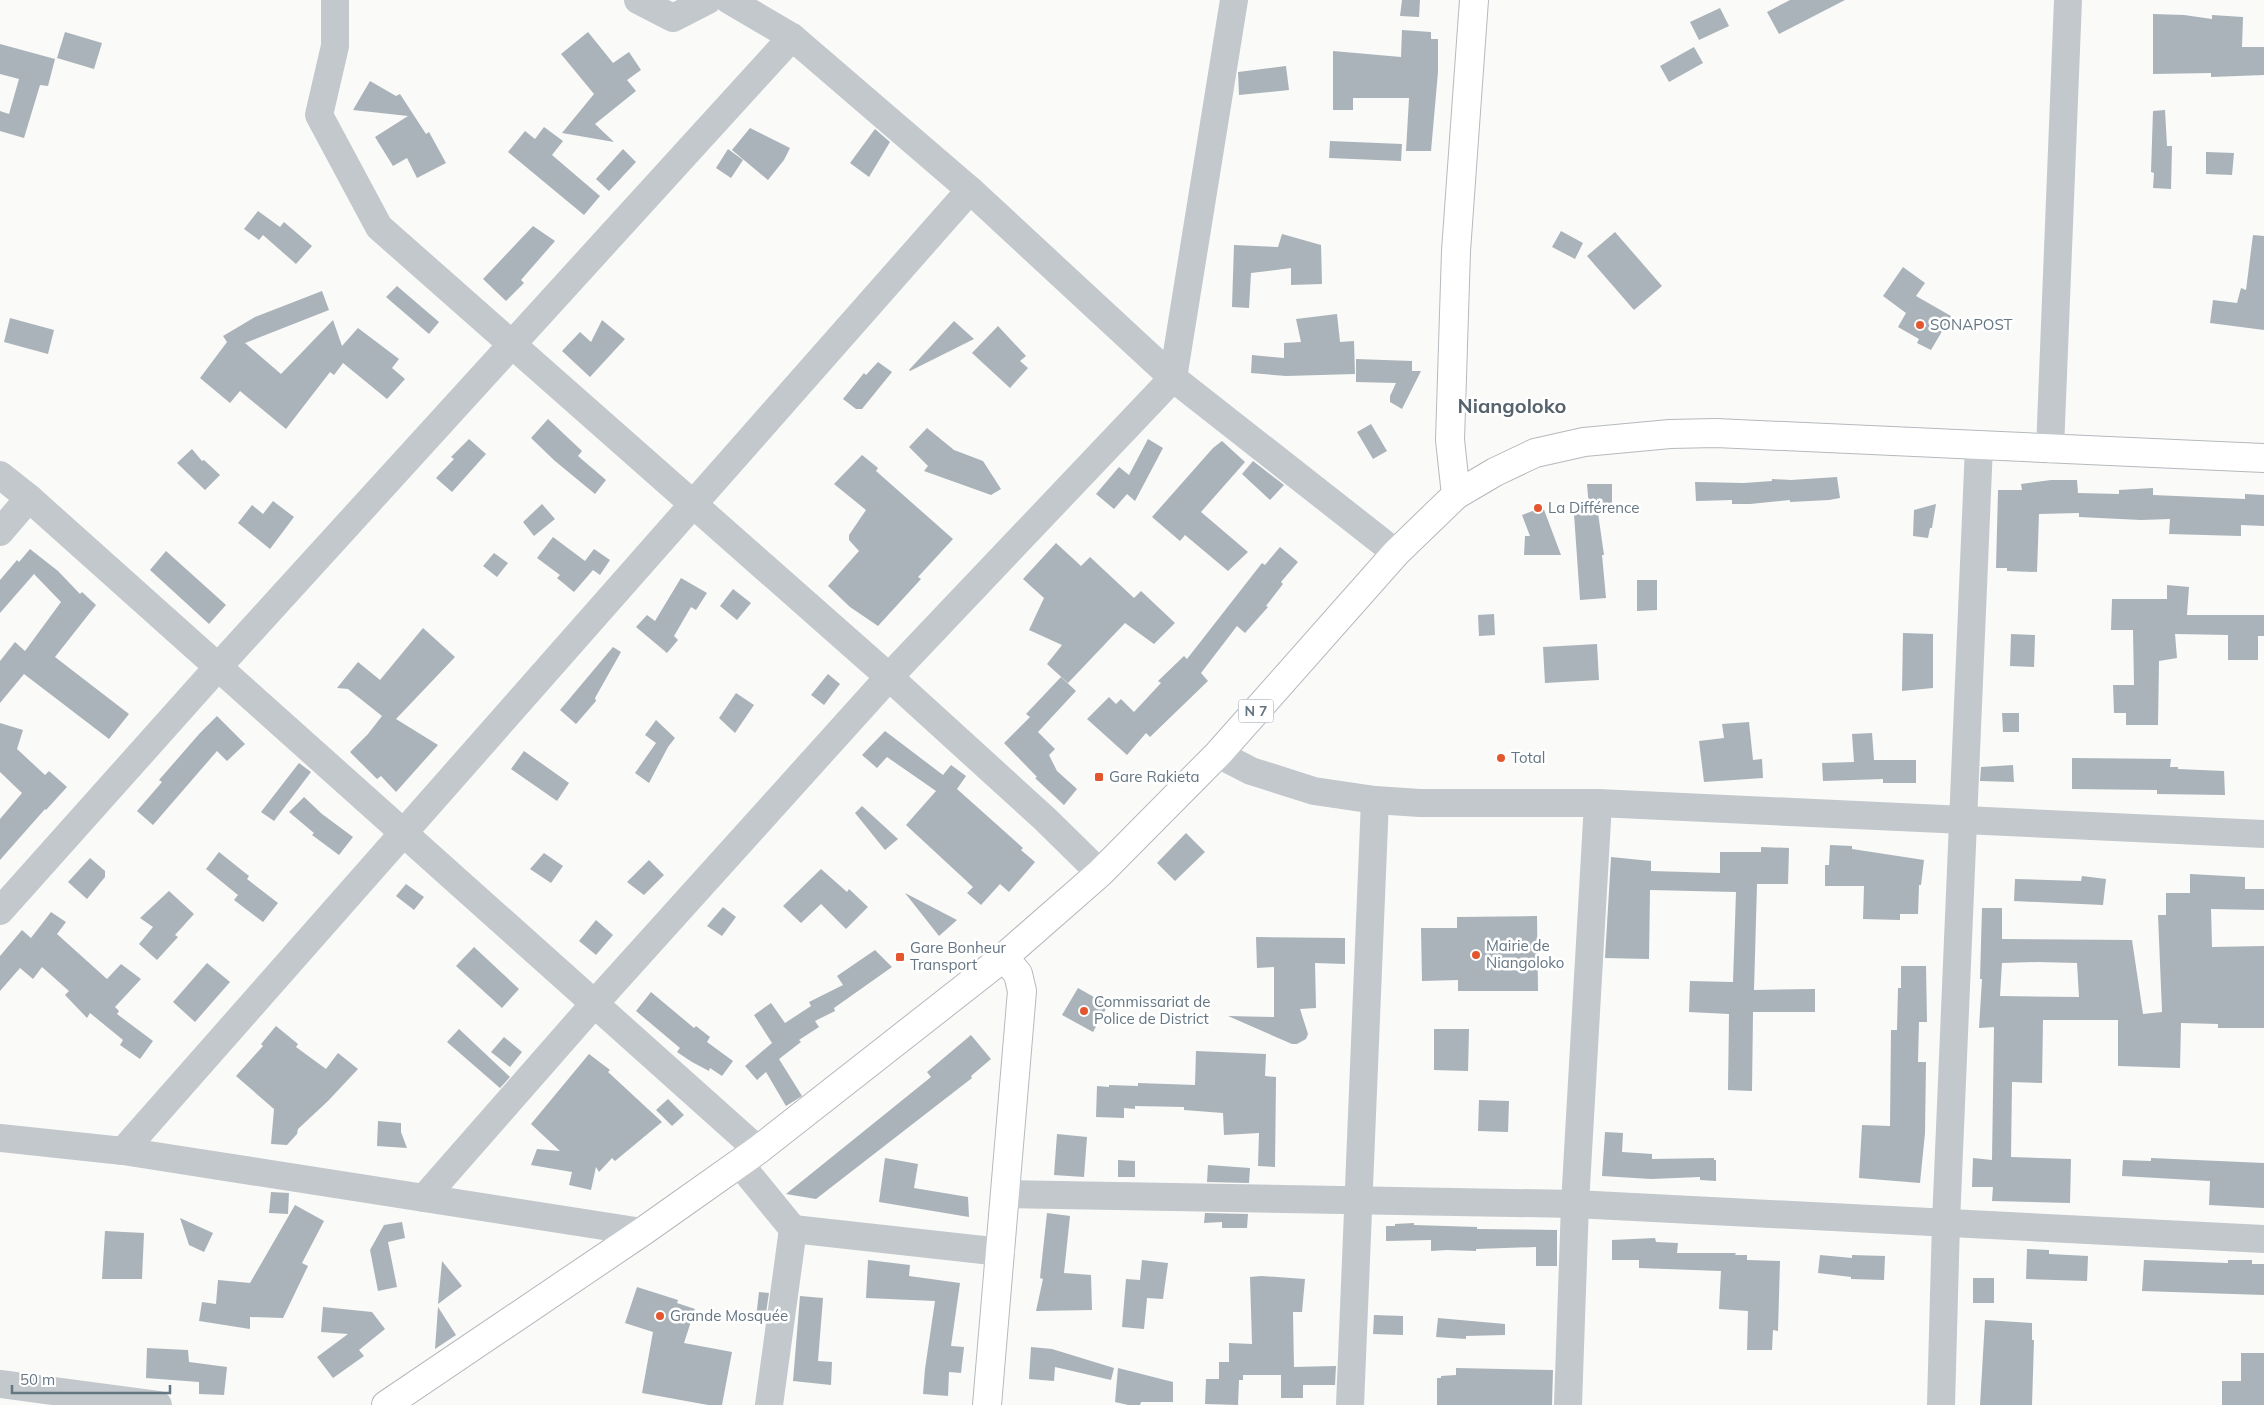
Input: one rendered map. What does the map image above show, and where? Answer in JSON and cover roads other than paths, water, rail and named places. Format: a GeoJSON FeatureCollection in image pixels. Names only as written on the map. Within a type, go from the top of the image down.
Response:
{"type":"FeatureCollection","features":[{"type":"Feature","properties":{"kind":"main road"},"geometry":{"type":"LineString","coordinates":[[1456,495],[1450,440],[1456,261],[1474,0]]}},
{"type":"Feature","properties":{"kind":"main road","name":"N 7"},"geometry":{"type":"LineString","coordinates":[[386,1405],[642,1232],[749,1156],[1004,957],[1100,873],[1218,754],[1396,553],[1456,495],[1495,472],[1535,453],[1584,442],[1670,434],[1716,433],[2264,458]]}},
{"type":"Feature","properties":{"kind":"main road"},"geometry":{"type":"LineString","coordinates":[[987,1405],[1022,991],[1018,974],[1004,957]]}},
{"type":"Feature","properties":{"kind":"street"},"geometry":{"type":"LineString","coordinates":[[335,0],[335,46],[319,115],[379,227],[889,677],[1045,819],[1100,873]]}},
{"type":"Feature","properties":{"kind":"street"},"geometry":{"type":"LineString","coordinates":[[638,0],[673,18],[708,0]]}},
{"type":"Feature","properties":{"kind":"street"},"geometry":{"type":"LineString","coordinates":[[729,0],[792,37],[970,190],[1173,378],[1396,553]]}},
{"type":"Feature","properties":{"kind":"street"},"geometry":{"type":"LineString","coordinates":[[424,1198],[595,1003],[889,677],[1173,378],[1234,0]]}},
{"type":"Feature","properties":{"kind":"street"},"geometry":{"type":"LineString","coordinates":[[2050,449],[2068,0]]}},
{"type":"Feature","properties":{"kind":"street"},"geometry":{"type":"LineString","coordinates":[[0,911],[218,667],[792,37]]}},
{"type":"Feature","properties":{"kind":"street"},"geometry":{"type":"LineString","coordinates":[[123,1151],[970,190]]}},
{"type":"Feature","properties":{"kind":"street"},"geometry":{"type":"LineString","coordinates":[[1941,1405],[1946,1222],[1979,446]]}},
{"type":"Feature","properties":{"kind":"street"},"geometry":{"type":"LineString","coordinates":[[0,475],[29,498],[595,1003],[749,1156],[793,1229],[769,1405]]}},
{"type":"Feature","properties":{"kind":"street"},"geometry":{"type":"LineString","coordinates":[[0,532],[29,498]]}},
{"type":"Feature","properties":{"kind":"street"},"geometry":{"type":"LineString","coordinates":[[1218,754],[1251,771],[1314,791],[1375,800],[1420,803],[1598,802],[2264,834]]}},
{"type":"Feature","properties":{"kind":"street"},"geometry":{"type":"LineString","coordinates":[[1350,1405],[1360,1201],[1375,800]]}},
{"type":"Feature","properties":{"kind":"street"},"geometry":{"type":"LineString","coordinates":[[1568,1405],[1575,1204],[1598,802]]}},
{"type":"Feature","properties":{"kind":"street"},"geometry":{"type":"LineString","coordinates":[[0,1138],[123,1151],[642,1232]]}},
{"type":"Feature","properties":{"kind":"street"},"geometry":{"type":"LineString","coordinates":[[1006,1194],[1575,1204],[2264,1239]]}},
{"type":"Feature","properties":{"kind":"street"},"geometry":{"type":"LineString","coordinates":[[793,1229],[1001,1252]]}},
{"type":"Feature","properties":{"kind":"street"},"geometry":{"type":"LineString","coordinates":[[0,1384],[158,1405]]}},
{"type":"Feature","properties":{"kind":"place","name":"SONAPOST"},"geometry":{"type":"Point","coordinates":[1920,325]}},
{"type":"Feature","properties":{"kind":"place","name":"La Différence"},"geometry":{"type":"Point","coordinates":[1538,508]}},
{"type":"Feature","properties":{"kind":"place","name":"Total"},"geometry":{"type":"Point","coordinates":[1501,758]}},
{"type":"Feature","properties":{"kind":"place","name":"Gare Rakieta"},"geometry":{"type":"Point","coordinates":[1099,777]}},
{"type":"Feature","properties":{"kind":"place","name":"Mairie de Niangoloko"},"geometry":{"type":"Point","coordinates":[1476,955]}},
{"type":"Feature","properties":{"kind":"place","name":"Gare Bonheur Transport"},"geometry":{"type":"Point","coordinates":[900,957]}},
{"type":"Feature","properties":{"kind":"place","name":"Commissariat de Police de District"},"geometry":{"type":"Point","coordinates":[1084,1011]}},
{"type":"Feature","properties":{"kind":"place","name":"Grande Mosquée"},"geometry":{"type":"Point","coordinates":[660,1316]}},
{"type":"Feature","properties":{"kind":"district","name":"Niangoloko"},"geometry":{"type":"Point","coordinates":[1512,406]}}]}
